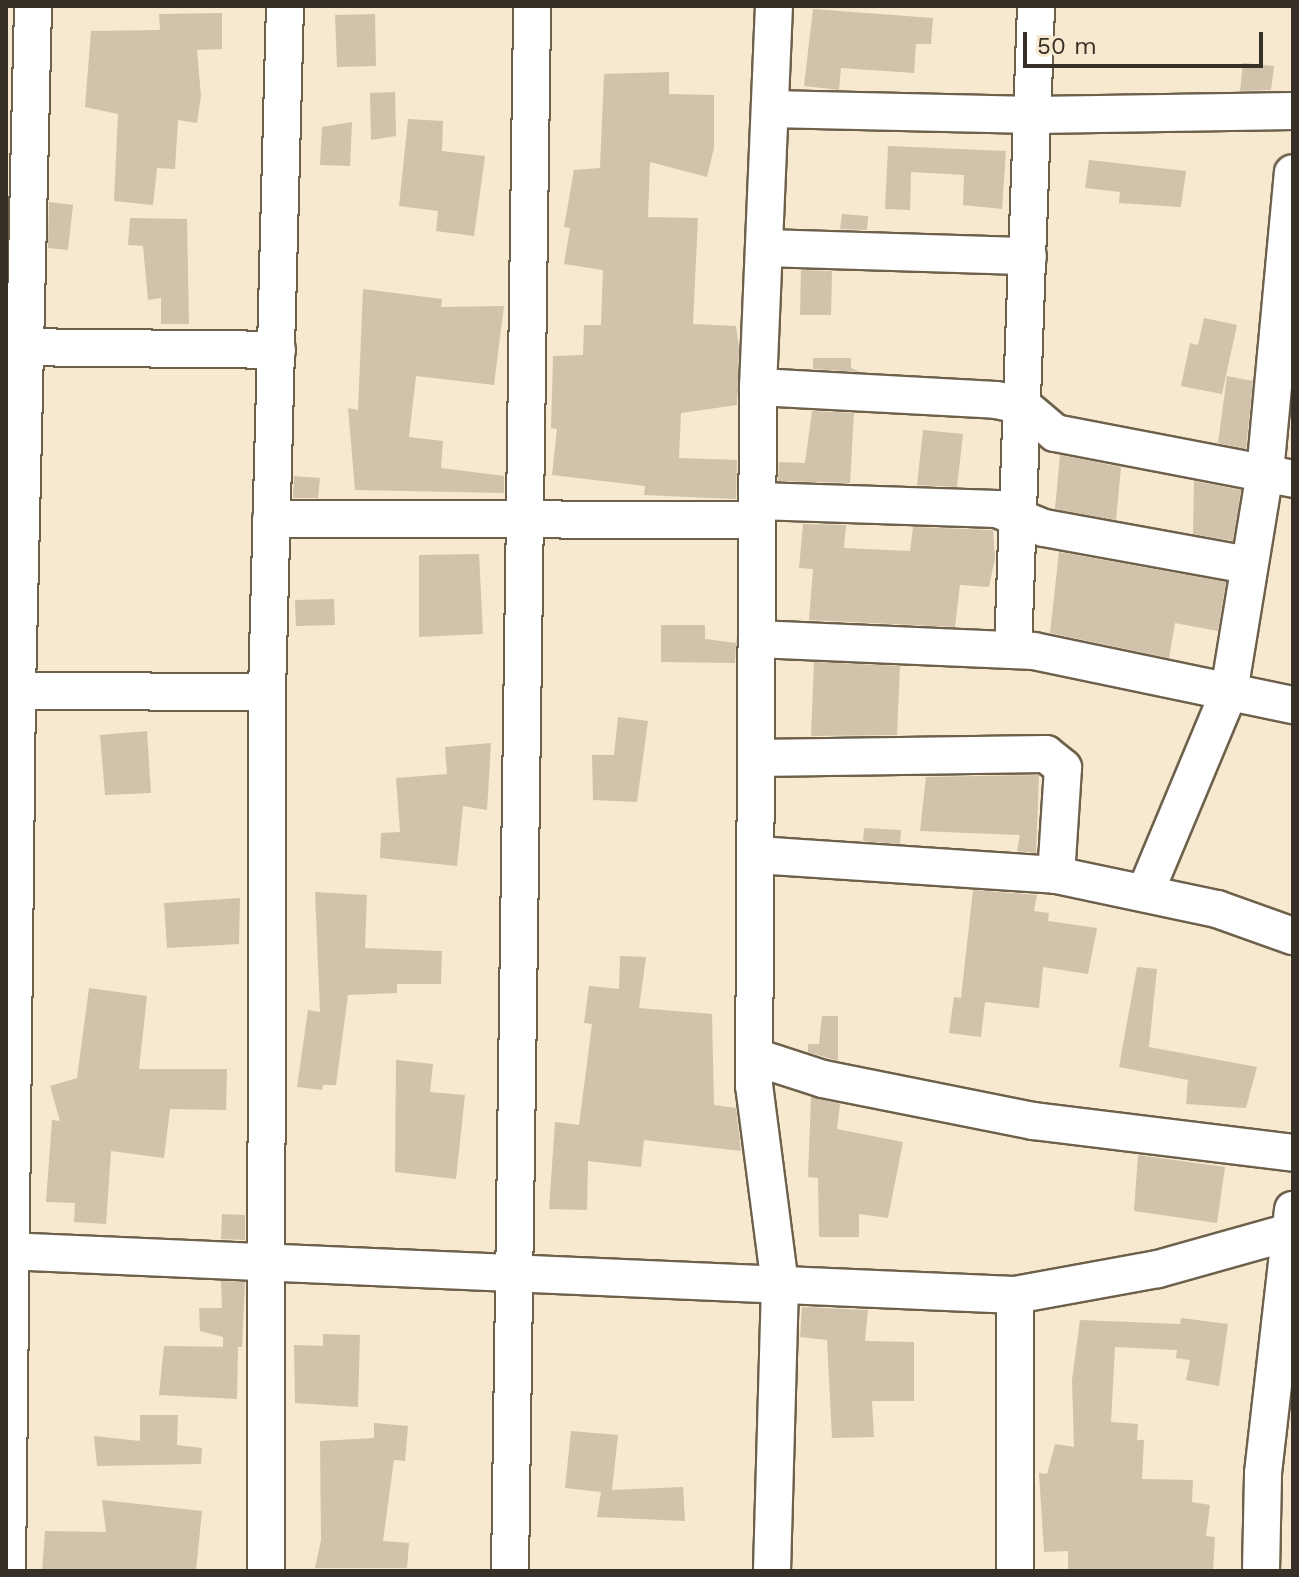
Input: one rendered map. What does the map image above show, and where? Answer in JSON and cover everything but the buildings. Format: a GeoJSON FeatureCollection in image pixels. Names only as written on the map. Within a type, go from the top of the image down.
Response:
{"type":"FeatureCollection","features":[{"type":"Feature","properties":{"kind":"street"},"geometry":{"type":"LineString","coordinates":[[7,1571],[17,347],[33,6]]}},
{"type":"Feature","properties":{"kind":"street"},"geometry":{"type":"LineString","coordinates":[[266,1571],[267,692],[285,6]]}},
{"type":"Feature","properties":{"kind":"street"},"geometry":{"type":"LineString","coordinates":[[510,1571],[532,6]]}},
{"type":"Feature","properties":{"kind":"street"},"geometry":{"type":"LineString","coordinates":[[772,1571],[780,1285],[755,1057],[758,387],[767,248],[774,6]]}},
{"type":"Feature","properties":{"kind":"street"},"geometry":{"type":"LineString","coordinates":[[1013,650],[1036,6]]}},
{"type":"Feature","properties":{"kind":"street"},"geometry":{"type":"LineString","coordinates":[[770,109],[1034,115],[1293,111]]}},
{"type":"Feature","properties":{"kind":"street"},"geometry":{"type":"LineString","coordinates":[[1145,893],[1229,692],[1247,565],[1279,476],[1293,173]]}},
{"type":"Feature","properties":{"kind":"street"},"geometry":{"type":"LineString","coordinates":[[767,248],[1028,256]]}},
{"type":"Feature","properties":{"kind":"street"},"geometry":{"type":"LineString","coordinates":[[17,347],[277,350]]}},
{"type":"Feature","properties":{"kind":"street"},"geometry":{"type":"LineString","coordinates":[[758,387],[1022,405],[1055,433],[1279,476]]}},
{"type":"Feature","properties":{"kind":"street"},"geometry":{"type":"LineString","coordinates":[[271,519],[527,522],[757,510],[982,508],[1018,514],[1044,528],[1247,565]]}},
{"type":"Feature","properties":{"kind":"street"},"geometry":{"type":"LineString","coordinates":[[757,639],[1013,650],[1293,705]]}},
{"type":"Feature","properties":{"kind":"street"},"geometry":{"type":"LineString","coordinates":[[12,690],[267,692]]}},
{"type":"Feature","properties":{"kind":"street"},"geometry":{"type":"LineString","coordinates":[[756,758],[1046,754],[1063,768],[1056,875]]}},
{"type":"Feature","properties":{"kind":"street"},"geometry":{"type":"LineString","coordinates":[[756,855],[1056,875],[1217,909],[1293,936]]}},
{"type":"Feature","properties":{"kind":"street"},"geometry":{"type":"LineString","coordinates":[[755,1057],[823,1079],[1034,1121],[1293,1153]]}},
{"type":"Feature","properties":{"kind":"street"},"geometry":{"type":"LineString","coordinates":[[9,1251],[1015,1295],[1158,1269],[1291,1220],[1277,1522],[1261,1571]]}},
{"type":"Feature","properties":{"kind":"street"},"geometry":{"type":"LineString","coordinates":[[1015,1295],[1015,1571]]}}]}
